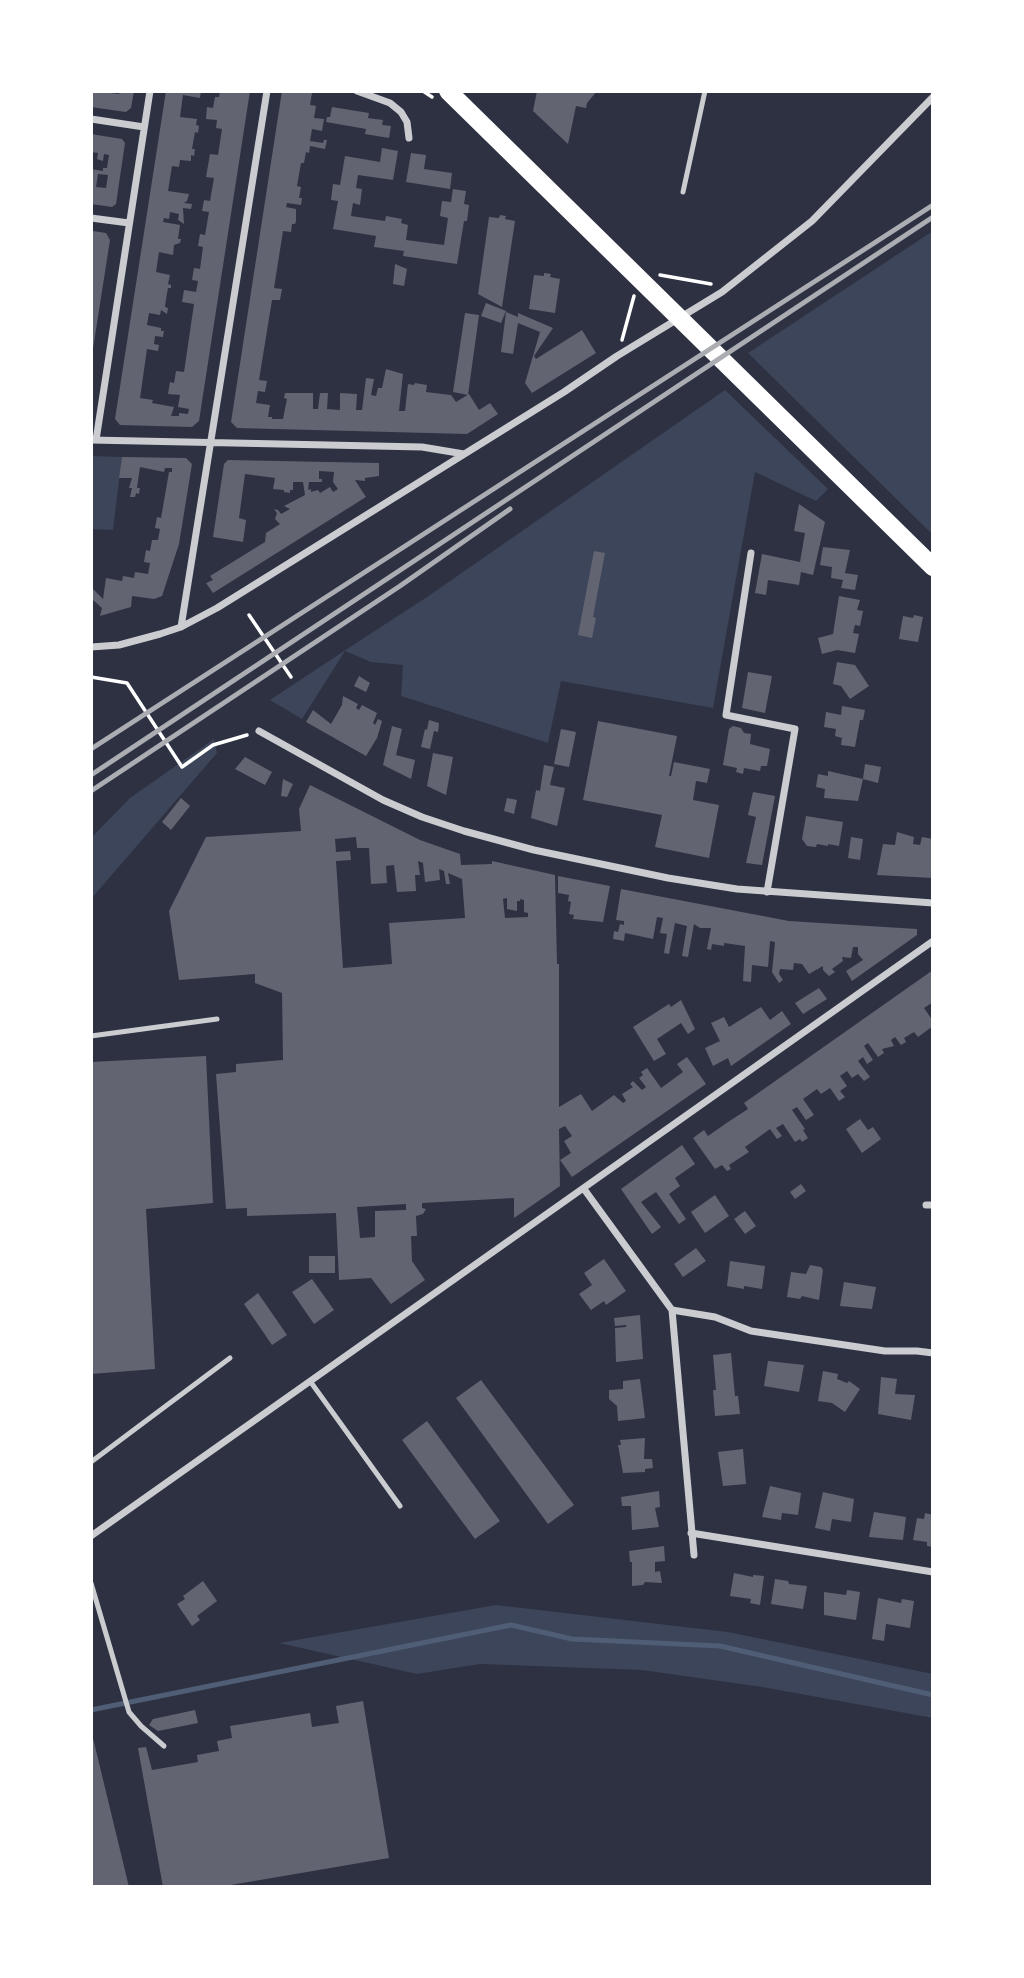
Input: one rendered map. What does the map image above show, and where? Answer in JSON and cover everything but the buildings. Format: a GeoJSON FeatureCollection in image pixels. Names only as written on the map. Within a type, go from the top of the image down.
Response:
{"type":"FeatureCollection","features":[{"type":"Feature","properties":{"kind":"main road"},"geometry":{"type":"LineString","coordinates":[[448,91],[933,567]]}},
{"type":"Feature","properties":{"kind":"street"},"geometry":{"type":"LineString","coordinates":[[150,91],[94,440],[422,447],[464,454]]}},
{"type":"Feature","properties":{"kind":"street"},"geometry":{"type":"LineString","coordinates":[[181,627],[267,91]]}},
{"type":"Feature","properties":{"kind":"street"},"geometry":{"type":"LineString","coordinates":[[357,91],[390,103],[407,122],[409,138]]}},
{"type":"Feature","properties":{"kind":"street"},"geometry":{"type":"LineString","coordinates":[[91,647],[119,645],[181,627],[217,608],[746,275],[812,221],[933,97]]}},
{"type":"Feature","properties":{"kind":"street"},"geometry":{"type":"LineString","coordinates":[[91,119],[144,127]]}},
{"type":"Feature","properties":{"kind":"street"},"geometry":{"type":"LineString","coordinates":[[91,218],[129,223]]}},
{"type":"Feature","properties":{"kind":"street"},"geometry":{"type":"LineString","coordinates":[[751,553],[726,715],[795,729],[767,892]]}},
{"type":"Feature","properties":{"kind":"street"},"geometry":{"type":"LineString","coordinates":[[258,731],[383,800],[442,825],[534,850],[690,882],[767,892],[933,903]]}},
{"type":"Feature","properties":{"kind":"street"},"geometry":{"type":"LineString","coordinates":[[91,1536],[933,941]]}},
{"type":"Feature","properties":{"kind":"street"},"geometry":{"type":"LineString","coordinates":[[584,1189],[672,1310],[694,1555]]}},
{"type":"Feature","properties":{"kind":"street"},"geometry":{"type":"LineString","coordinates":[[672,1310],[715,1317],[751,1331],[886,1351],[933,1353]]}},
{"type":"Feature","properties":{"kind":"street"},"geometry":{"type":"LineString","coordinates":[[691,1533],[933,1573]]}},
{"type":"Feature","properties":{"kind":"lane"},"geometry":{"type":"LineString","coordinates":[[683,192],[705,91]]}},
{"type":"Feature","properties":{"kind":"lane"},"geometry":{"type":"LineString","coordinates":[[91,1035],[218,1018]]}},
{"type":"Feature","properties":{"kind":"lane"},"geometry":{"type":"LineString","coordinates":[[91,1462],[230,1358]]}},
{"type":"Feature","properties":{"kind":"lane"},"geometry":{"type":"LineString","coordinates":[[310,1381],[400,1506]]}},
{"type":"Feature","properties":{"kind":"lane"},"geometry":{"type":"LineString","coordinates":[[91,1583],[129,1712],[164,1746]]}},
{"type":"Feature","properties":{"kind":"path"},"geometry":{"type":"LineString","coordinates":[[624,334],[645,283],[706,283]]}},
{"type":"Feature","properties":{"kind":"path"},"geometry":{"type":"LineString","coordinates":[[249,615],[291,677]]}},
{"type":"Feature","properties":{"kind":"path"},"geometry":{"type":"LineString","coordinates":[[91,677],[127,683],[182,767],[213,745],[258,731]]}},
{"type":"Feature","properties":{"kind":"shaded area"},"geometry":{"type":"Polygon","coordinates":[[[933,231],[933,535],[748,353],[933,231]]]}},
{"type":"Feature","properties":{"kind":"shaded area"},"geometry":{"type":"Polygon","coordinates":[[[725,390],[828,489],[816,501],[755,472],[713,708],[561,681],[548,743],[401,696],[403,665],[371,662],[345,651],[302,719],[270,700],[427,597],[725,390]]]}},
{"type":"Feature","properties":{"kind":"shaded area"},"geometry":{"type":"Polygon","coordinates":[[[91,456],[122,457],[113,530],[91,529],[91,456]]]}},
{"type":"Feature","properties":{"kind":"shaded area"},"geometry":{"type":"Polygon","coordinates":[[[214,739],[217,753],[91,899],[91,838],[130,798],[214,739]]]}},
{"type":"Feature","properties":{"kind":"shaded area"},"geometry":{"type":"Polygon","coordinates":[[[496,1605],[728,1632],[933,1674],[933,1718],[762,1687],[642,1670],[480,1664],[417,1674],[279,1643],[496,1605]]]}},
{"type":"Feature","properties":{"kind":"waterway"},"geometry":{"type":"LineString","coordinates":[[91,1710],[511,1625],[572,1639],[720,1646],[933,1695]]}},
{"type":"Feature","properties":{"kind":"railway"},"geometry":{"type":"LineString","coordinates":[[91,749],[933,205]]}},
{"type":"Feature","properties":{"kind":"railway"},"geometry":{"type":"LineString","coordinates":[[91,775],[933,217]]}},
{"type":"Feature","properties":{"kind":"railway"},"geometry":{"type":"LineString","coordinates":[[91,791],[400,586],[510,509]]}}]}
